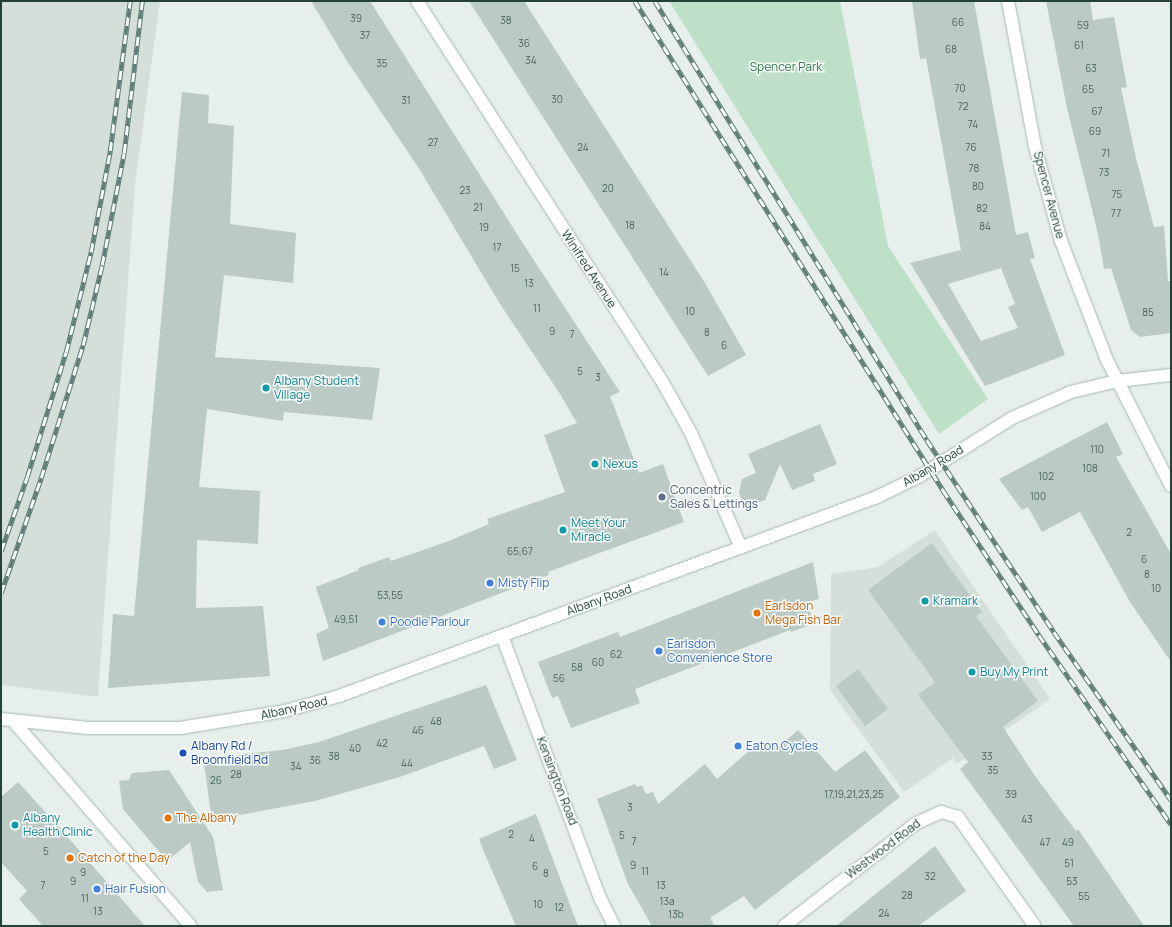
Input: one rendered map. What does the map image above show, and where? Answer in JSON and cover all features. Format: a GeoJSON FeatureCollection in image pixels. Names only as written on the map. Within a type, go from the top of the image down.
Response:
{"type":"FeatureCollection","features":[{"type":"Feature","properties":{"kind":"street","name":"Winifred Avenue"},"geometry":{"type":"LineString","coordinates":[[416,1],[663,383],[692,433],[741,548]]}},
{"type":"Feature","properties":{"kind":"street","name":"Spencer Avenue"},"geometry":{"type":"LineString","coordinates":[[1008,1],[1036,147],[1061,241],[1092,325],[1117,381],[1171,486]]}},
{"type":"Feature","properties":{"kind":"street","name":"Albany Road"},"geometry":{"type":"LineString","coordinates":[[1,719],[14,722],[131,730],[180,728],[229,722],[285,711],[339,696],[741,548],[907,483],[1003,422],[1035,406],[1071,392],[1117,381],[1171,375]]}},
{"type":"Feature","properties":{"kind":"street","name":"Kensington Road"},"geometry":{"type":"LineString","coordinates":[[502,636],[600,898],[614,926]]}},
{"type":"Feature","properties":{"kind":"street"},"geometry":{"type":"LineString","coordinates":[[14,722],[191,926]]}},
{"type":"Feature","properties":{"kind":"street","name":"Westwood Road"},"geometry":{"type":"LineString","coordinates":[[784,926],[915,824],[941,812],[958,817],[1035,926]]}},
{"type":"Feature","properties":{"kind":"shaded area"},"geometry":{"type":"Polygon","coordinates":[[[1,1],[160,1],[135,184],[98,697],[1,685],[1,1]]]}},
{"type":"Feature","properties":{"kind":"shaded area"},"geometry":{"type":"Polygon","coordinates":[[[935,530],[1050,699],[957,764],[953,758],[904,792],[830,690],[831,574],[878,567],[935,530]]]}},
{"type":"Feature","properties":{"kind":"green space","name":"Spencer Park"},"geometry":{"type":"Polygon","coordinates":[[[669,1],[840,1],[888,246],[988,399],[939,434],[669,1]]]}},
{"type":"Feature","properties":{"kind":"building"},"geometry":{"type":"Polygon","coordinates":[[[311,1],[370,1],[524,245],[620,392],[610,396],[639,473],[663,464],[684,522],[548,572],[549,575],[323,661],[316,634],[329,628],[316,587],[359,570],[358,568],[389,557],[391,561],[449,541],[489,524],[487,519],[565,492],[544,435],[577,423],[560,394],[500,304],[418,167],[347,61],[311,1]]]}},
{"type":"Feature","properties":{"kind":"building"},"geometry":{"type":"Polygon","coordinates":[[[469,1],[524,1],[705,283],[746,355],[708,376],[469,1]]]}},
{"type":"Feature","properties":{"kind":"building"},"geometry":{"type":"Polygon","coordinates":[[[912,1],[974,1],[1016,235],[1028,232],[1035,258],[1030,259],[1065,355],[985,386],[910,263],[961,250],[926,58],[920,59],[912,1]],[[1001,268],[948,284],[981,341],[1018,328],[1008,307],[1015,304],[1001,268]]]}},
{"type":"Feature","properties":{"kind":"building"},"geometry":{"type":"Polygon","coordinates":[[[1046,1],[1090,1],[1093,20],[1114,17],[1127,87],[1121,88],[1136,158],[1154,227],[1164,226],[1168,281],[1171,281],[1171,333],[1140,337],[1131,330],[1111,268],[1104,269],[1098,234],[1067,108],[1046,1]]]}},
{"type":"Feature","properties":{"kind":"building","name":"Albany Student Village"},"geometry":{"type":"Polygon","coordinates":[[[182,92],[209,95],[208,123],[234,126],[230,224],[296,233],[293,283],[224,275],[215,357],[380,368],[372,420],[284,412],[283,421],[207,409],[199,487],[260,491],[258,544],[197,540],[196,608],[263,606],[270,676],[108,688],[113,614],[134,616],[182,92]]]}},
{"type":"Feature","properties":{"kind":"building"},"geometry":{"type":"Polygon","coordinates":[[[1107,422],[1123,454],[1116,457],[1171,554],[1171,662],[1130,602],[1080,512],[1042,532],[1028,507],[1022,510],[999,479],[1107,422]]]}},
{"type":"Feature","properties":{"kind":"building"},"geometry":{"type":"Polygon","coordinates":[[[820,424],[837,464],[813,474],[815,481],[792,490],[780,464],[765,500],[745,507],[739,493],[742,479],[756,473],[748,454],[820,424]]]}},
{"type":"Feature","properties":{"kind":"building"},"geometry":{"type":"Polygon","coordinates":[[[932,543],[982,612],[976,616],[1038,701],[1003,727],[1035,776],[1076,831],[1078,829],[1144,926],[1074,926],[960,769],[968,762],[918,695],[935,682],[868,590],[932,543]]]}},
{"type":"Feature","properties":{"kind":"building"},"geometry":{"type":"Polygon","coordinates":[[[813,562],[819,599],[808,602],[813,624],[791,632],[790,630],[635,689],[640,703],[571,728],[558,696],[552,698],[538,662],[618,632],[620,637],[813,562]]]}},
{"type":"Feature","properties":{"kind":"building"},"geometry":{"type":"Polygon","coordinates":[[[858,669],[888,709],[865,726],[836,686],[858,669]]]}},
{"type":"Feature","properties":{"kind":"building"},"geometry":{"type":"Polygon","coordinates":[[[486,685],[517,760],[494,769],[484,746],[400,777],[315,801],[212,820],[204,764],[244,754],[282,750],[319,742],[486,685]]]}},
{"type":"Feature","properties":{"kind":"building"},"geometry":{"type":"Polygon","coordinates":[[[798,730],[835,772],[865,750],[900,797],[755,910],[744,896],[710,918],[715,926],[652,926],[628,884],[597,799],[635,784],[637,787],[642,785],[646,794],[653,792],[658,804],[705,764],[717,779],[758,743],[764,750],[774,742],[779,747],[798,730]]]}},
{"type":"Feature","properties":{"kind":"building","name":"The Albany"},"geometry":{"type":"Polygon","coordinates":[[[169,770],[213,837],[223,890],[207,892],[198,882],[190,842],[167,861],[123,809],[119,781],[129,780],[132,773],[169,770]]]}},
{"type":"Feature","properties":{"kind":"building"},"geometry":{"type":"Polygon","coordinates":[[[18,782],[145,926],[43,926],[19,899],[27,891],[1,862],[1,797],[18,782]]]}},
{"type":"Feature","properties":{"kind":"building"},"geometry":{"type":"Polygon","coordinates":[[[536,814],[578,926],[516,926],[479,839],[536,814]]]}},
{"type":"Feature","properties":{"kind":"building"},"geometry":{"type":"Polygon","coordinates":[[[935,846],[966,891],[918,926],[836,926],[935,846]]]}},
{"type":"Feature","properties":{"kind":"railway"},"geometry":{"type":"LineString","coordinates":[[1,551],[27,477],[66,352],[91,252],[110,151],[130,1]]}},
{"type":"Feature","properties":{"kind":"railway"},"geometry":{"type":"LineString","coordinates":[[1,593],[41,478],[83,345],[102,265],[124,153],[142,1]]}},
{"type":"Feature","properties":{"kind":"railway"},"geometry":{"type":"LineString","coordinates":[[635,1],[943,490],[1039,635],[1171,824]]}},
{"type":"Feature","properties":{"kind":"railway"},"geometry":{"type":"LineString","coordinates":[[655,1],[927,440],[1054,632],[1171,800]]}},
{"type":"Feature","properties":{"kind":"place","name":"Albany Student Village"},"geometry":{"type":"Point","coordinates":[266,388]}},
{"type":"Feature","properties":{"kind":"place","name":"Nexus"},"geometry":{"type":"Point","coordinates":[595,464]}},
{"type":"Feature","properties":{"kind":"place","name":"Concentric Sales & Lettings"},"geometry":{"type":"Point","coordinates":[662,497]}},
{"type":"Feature","properties":{"kind":"place","name":"Meet Your Miracle"},"geometry":{"type":"Point","coordinates":[563,530]}},
{"type":"Feature","properties":{"kind":"place","name":"Misty Flip"},"geometry":{"type":"Point","coordinates":[490,583]}},
{"type":"Feature","properties":{"kind":"place","name":"Kramark"},"geometry":{"type":"Point","coordinates":[925,601]}},
{"type":"Feature","properties":{"kind":"place","name":"Earlsdon Mega Fish Bar"},"geometry":{"type":"Point","coordinates":[757,613]}},
{"type":"Feature","properties":{"kind":"place","name":"Poodle Parlour"},"geometry":{"type":"Point","coordinates":[382,622]}},
{"type":"Feature","properties":{"kind":"place","name":"Earlsdon Convenience Store"},"geometry":{"type":"Point","coordinates":[659,651]}},
{"type":"Feature","properties":{"kind":"place","name":"Buy My Print"},"geometry":{"type":"Point","coordinates":[972,672]}},
{"type":"Feature","properties":{"kind":"place","name":"Eaton Cycles"},"geometry":{"type":"Point","coordinates":[738,746]}},
{"type":"Feature","properties":{"kind":"place","name":"Albany Rd / Broomfield Rd"},"geometry":{"type":"Point","coordinates":[183,753]}},
{"type":"Feature","properties":{"kind":"place","name":"The Albany"},"geometry":{"type":"Point","coordinates":[168,818]}},
{"type":"Feature","properties":{"kind":"place","name":"Albany Health Clinic"},"geometry":{"type":"Point","coordinates":[15,825]}},
{"type":"Feature","properties":{"kind":"place","name":"Catch of the Day"},"geometry":{"type":"Point","coordinates":[70,858]}},
{"type":"Feature","properties":{"kind":"place","name":"Hair Fusion"},"geometry":{"type":"Point","coordinates":[97,889]}}]}
